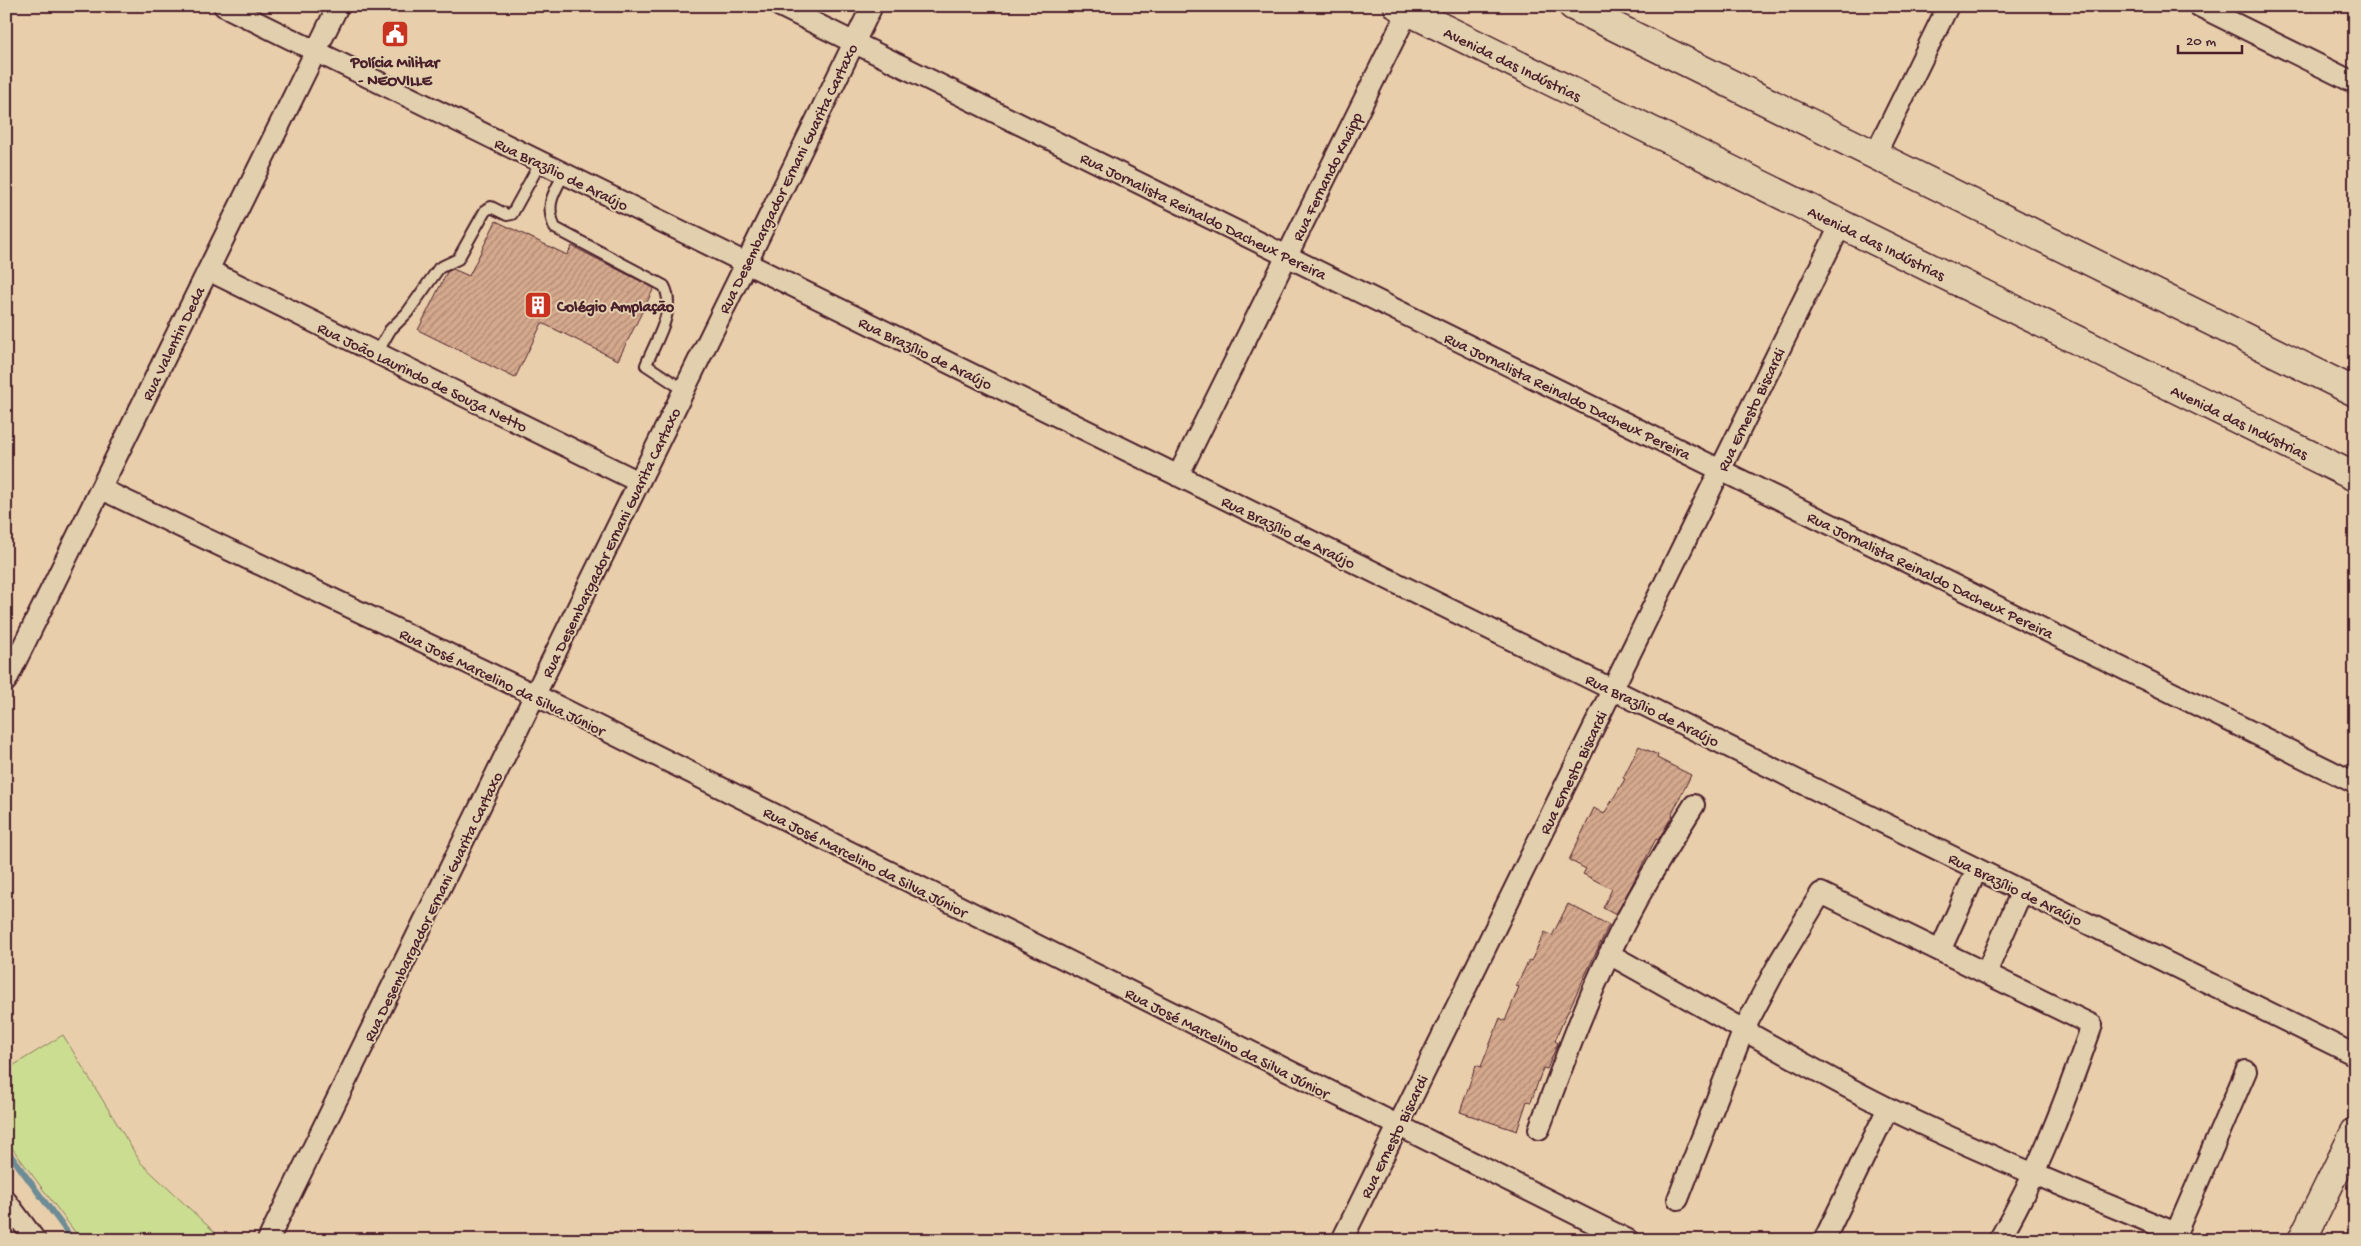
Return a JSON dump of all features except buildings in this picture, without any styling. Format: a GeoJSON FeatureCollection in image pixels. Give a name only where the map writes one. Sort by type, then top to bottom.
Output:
{"type":"FeatureCollection","features":[{"type":"Feature","properties":{"kind":"main road"},"geometry":{"type":"LineString","coordinates":[[1573,6],[2355,392]]}},
{"type":"Feature","properties":{"kind":"main road","name":"Avenida das Indústrias"},"geometry":{"type":"LineString","coordinates":[[1403,9],[2355,477]]}},
{"type":"Feature","properties":{"kind":"main road"},"geometry":{"type":"LineString","coordinates":[[2302,1240],[2355,1132]]}},
{"type":"Feature","properties":{"kind":"street","name":"Rua Brazílio de Araújo"},"geometry":{"type":"LineString","coordinates":[[224,6],[2355,1055]]}},
{"type":"Feature","properties":{"kind":"street","name":"Rua Valentin Deda"},"geometry":{"type":"LineString","coordinates":[[6,681],[338,6]]}},
{"type":"Feature","properties":{"kind":"street","name":"Rua Jornalista Reinaldo Dacheux Pereira"},"geometry":{"type":"LineString","coordinates":[[780,6],[2355,783]]}},
{"type":"Feature","properties":{"kind":"street","name":"Rua Desembargador Ernani Guarita Cartaxo"},"geometry":{"type":"LineString","coordinates":[[268,1240],[872,6]]}},
{"type":"Feature","properties":{"kind":"street"},"geometry":{"type":"LineString","coordinates":[[1875,155],[1948,6]]}},
{"type":"Feature","properties":{"kind":"street"},"geometry":{"type":"LineString","coordinates":[[2199,6],[2355,83]]}},
{"type":"Feature","properties":{"kind":"street","name":"Rua Fernando Knaipp"},"geometry":{"type":"LineString","coordinates":[[1178,476],[1287,256],[1403,9]]}},
{"type":"Feature","properties":{"kind":"street","name":"Rua Ernesto Biscardi"},"geometry":{"type":"LineString","coordinates":[[1342,1240],[1841,224]]}},
{"type":"Feature","properties":{"kind":"street","name":"Rua João Laurindo de Souza Netto"},"geometry":{"type":"LineString","coordinates":[[208,270],[639,482]]}},
{"type":"Feature","properties":{"kind":"street","name":"Rua José Marcelino da Silva Júnior"},"geometry":{"type":"LineString","coordinates":[[101,489],[535,696],[1628,1240]]}},
{"type":"Feature","properties":{"kind":"street"},"geometry":{"type":"LineString","coordinates":[[1539,1128],[1588,1002],[1609,954],[1659,861],[1694,805]]}},
{"type":"Feature","properties":{"kind":"street"},"geometry":{"type":"LineString","coordinates":[[1940,951],[1977,869]]}},
{"type":"Feature","properties":{"kind":"street"},"geometry":{"type":"LineString","coordinates":[[1986,973],[2022,891]]}},
{"type":"Feature","properties":{"kind":"street"},"geometry":{"type":"LineString","coordinates":[[1678,1199],[1744,1029],[1780,961],[1821,892],[2092,1026],[2035,1174],[1999,1240]]}},
{"type":"Feature","properties":{"kind":"street"},"geometry":{"type":"LineString","coordinates":[[1609,954],[1827,1077],[1888,1108],[2174,1236],[2246,1071]]}},
{"type":"Feature","properties":{"kind":"street"},"geometry":{"type":"LineString","coordinates":[[1824,1240],[1888,1108]]}},
{"type":"Feature","properties":{"kind":"street"},"geometry":{"type":"LineString","coordinates":[[6,1202],[35,1240]]}},
{"type":"Feature","properties":{"kind":"lane"},"geometry":{"type":"LineString","coordinates":[[377,353],[390,330],[407,313],[439,268],[458,260],[485,211],[490,207],[507,215],[512,214],[540,163]]}},
{"type":"Feature","properties":{"kind":"lane"},"geometry":{"type":"LineString","coordinates":[[564,174],[552,198],[550,215],[555,228],[664,286],[669,294],[669,307],[646,365],[684,390]]}},
{"type":"Feature","properties":{"kind":"green space"},"geometry":{"type":"Polygon","coordinates":[[[63,1035],[141,1163],[223,1240],[81,1240],[6,1140],[6,1070],[63,1035]]]}},
{"type":"Feature","properties":{"kind":"waterway"},"geometry":{"type":"LineString","coordinates":[[6,1149],[73,1240]]}},
{"type":"Feature","properties":{"kind":"place","name":"Polícia Militar - NEOVILLE"},"geometry":{"type":"Point","coordinates":[395,34]}},
{"type":"Feature","properties":{"kind":"place","name":"Colégio Amplação"},"geometry":{"type":"Point","coordinates":[538,305]}}]}
